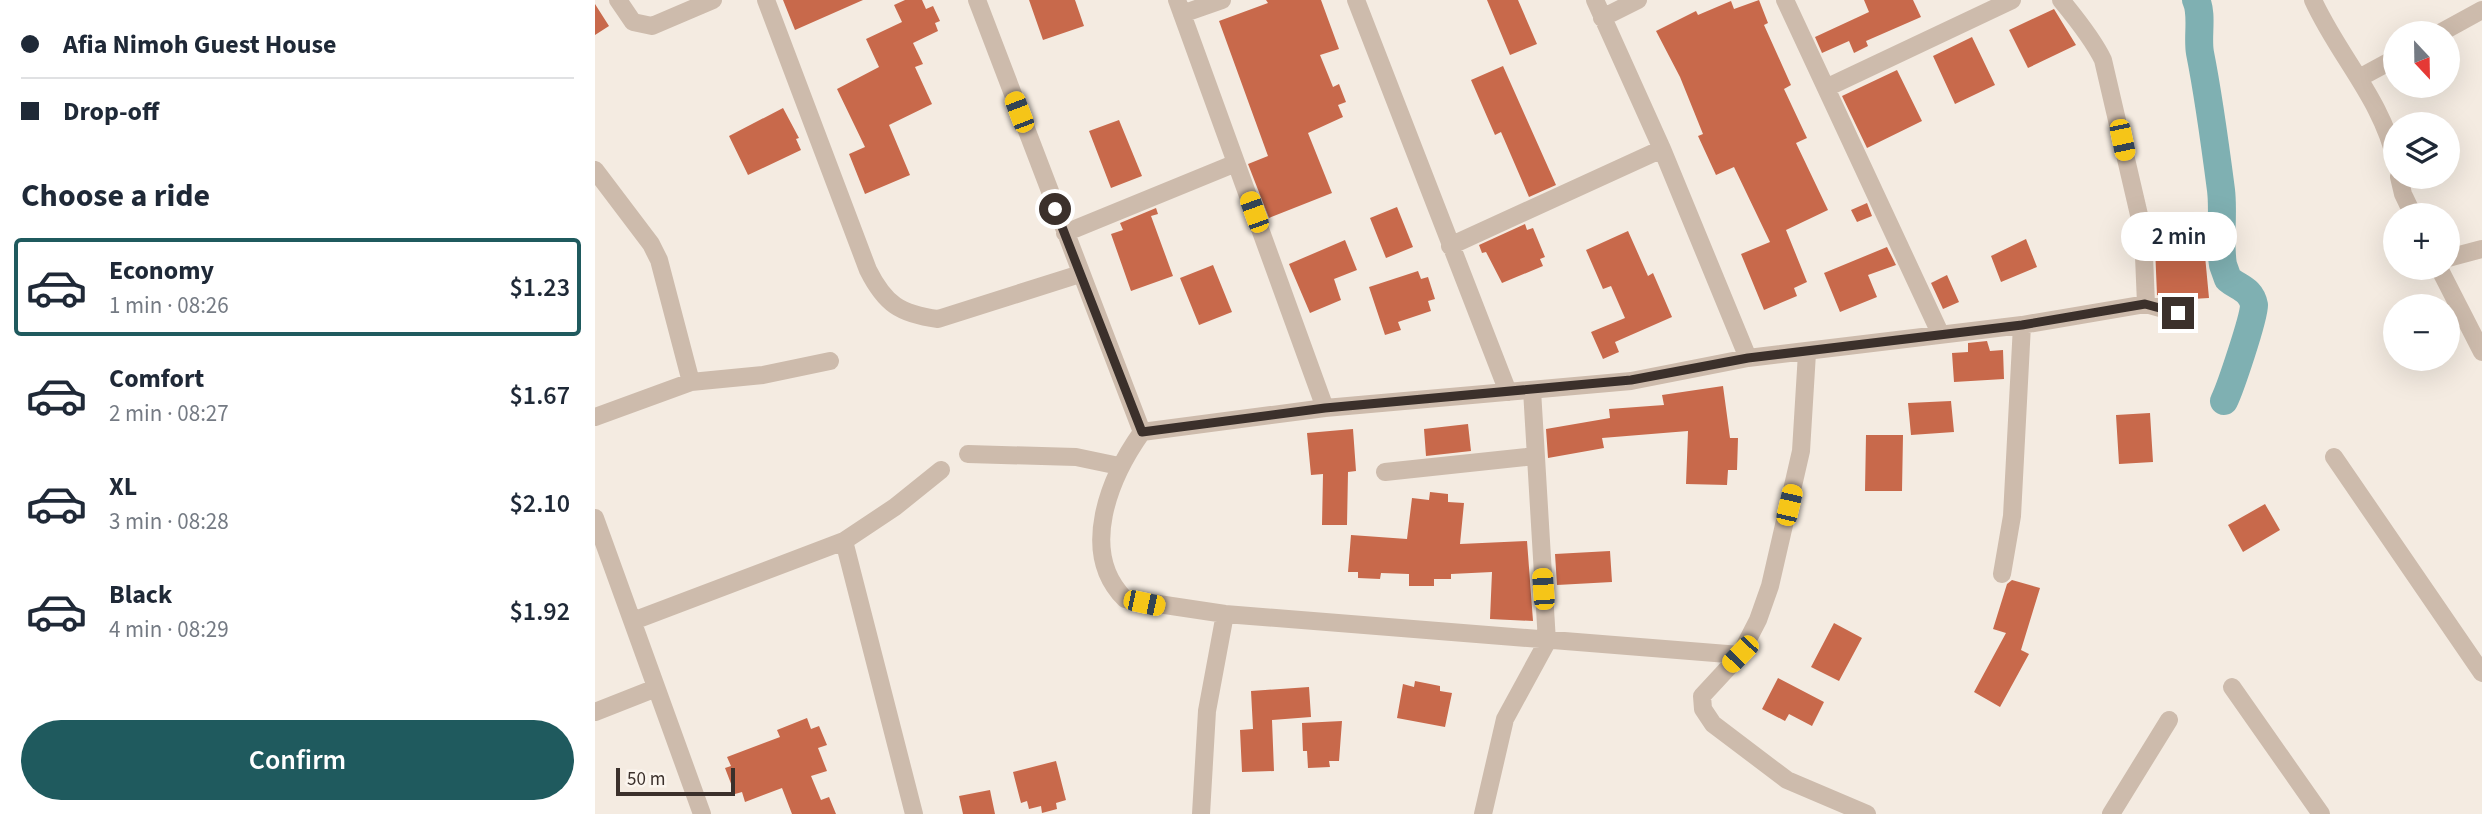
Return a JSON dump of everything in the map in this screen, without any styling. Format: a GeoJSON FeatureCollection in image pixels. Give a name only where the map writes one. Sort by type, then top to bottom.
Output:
{"type":"FeatureCollection","features":[{"type":"Feature","properties":{"kind":"street"},"geometry":{"type":"LineString","coordinates":[[618,0],[633,22],[652,26],[713,0]]}},
{"type":"Feature","properties":{"kind":"street"},"geometry":{"type":"LineString","coordinates":[[765,0],[868,270],[888,303],[915,316],[938,319],[1080,274]]}},
{"type":"Feature","properties":{"kind":"street"},"geometry":{"type":"LineString","coordinates":[[977,0],[1142,432]]}},
{"type":"Feature","properties":{"kind":"street"},"geometry":{"type":"LineString","coordinates":[[1222,0],[1179,7],[1325,408]]}},
{"type":"Feature","properties":{"kind":"street"},"geometry":{"type":"LineString","coordinates":[[1356,0],[1508,392]]}},
{"type":"Feature","properties":{"kind":"street"},"geometry":{"type":"LineString","coordinates":[[1595,0],[1662,149],[1748,358]]}},
{"type":"Feature","properties":{"kind":"street"},"geometry":{"type":"LineString","coordinates":[[1602,18],[1638,0]]}},
{"type":"Feature","properties":{"kind":"street"},"geometry":{"type":"LineString","coordinates":[[1785,0],[1940,333]]}},
{"type":"Feature","properties":{"kind":"street"},"geometry":{"type":"LineString","coordinates":[[1826,88],[2012,0]]}},
{"type":"Feature","properties":{"kind":"street"},"geometry":{"type":"LineString","coordinates":[[2061,0],[2086,37],[2097,45],[2103,60],[2143,232],[2145,304]]}},
{"type":"Feature","properties":{"kind":"street"},"geometry":{"type":"LineString","coordinates":[[2313,0],[2361,78],[2383,122]]}},
{"type":"Feature","properties":{"kind":"street"},"geometry":{"type":"LineString","coordinates":[[2461,22],[2482,10]]}},
{"type":"Feature","properties":{"kind":"street"},"geometry":{"type":"LineString","coordinates":[[2361,78],[2383,65]]}},
{"type":"Feature","properties":{"kind":"street"},"geometry":{"type":"LineString","coordinates":[[1450,246],[1662,149]]}},
{"type":"Feature","properties":{"kind":"street"},"geometry":{"type":"LineString","coordinates":[[1065,233],[1236,163]]}},
{"type":"Feature","properties":{"kind":"street"},"geometry":{"type":"LineString","coordinates":[[595,170],[651,244],[659,260],[691,382]]}},
{"type":"Feature","properties":{"kind":"street"},"geometry":{"type":"LineString","coordinates":[[2460,255],[2482,249]]}},
{"type":"Feature","properties":{"kind":"street"},"geometry":{"type":"LineString","coordinates":[[2445,280],[2482,352]]}},
{"type":"Feature","properties":{"kind":"street"},"geometry":{"type":"LineString","coordinates":[[1740,654],[1547,642],[1225,614],[1125,599],[1117,591],[1105,558],[1102,509],[1119,466],[1142,432],[1325,408],[1631,380],[1748,358],[2022,325],[2145,304],[2178,313]]}},
{"type":"Feature","properties":{"kind":"street"},"geometry":{"type":"LineString","coordinates":[[2002,574],[2012,516],[2022,325]]}},
{"type":"Feature","properties":{"kind":"street"},"geometry":{"type":"LineString","coordinates":[[1807,352],[1801,450],[1770,586],[1758,620],[1740,654],[1702,696],[1703,709],[1713,724],[1787,780],[1867,814]]}},
{"type":"Feature","properties":{"kind":"street"},"geometry":{"type":"LineString","coordinates":[[595,417],[691,382],[763,375],[829,361]]}},
{"type":"Feature","properties":{"kind":"street"},"geometry":{"type":"LineString","coordinates":[[1483,814],[1505,719],[1547,642],[1532,390]]}},
{"type":"Feature","properties":{"kind":"street"},"geometry":{"type":"LineString","coordinates":[[968,454],[1076,457],[1119,466]]}},
{"type":"Feature","properties":{"kind":"street"},"geometry":{"type":"LineString","coordinates":[[1385,472],[1535,456]]}},
{"type":"Feature","properties":{"kind":"street"},"geometry":{"type":"LineString","coordinates":[[2334,457],[2482,673]]}},
{"type":"Feature","properties":{"kind":"street"},"geometry":{"type":"LineString","coordinates":[[633,621],[844,541],[895,508],[941,470]]}},
{"type":"Feature","properties":{"kind":"street"},"geometry":{"type":"LineString","coordinates":[[595,517],[702,814]]}},
{"type":"Feature","properties":{"kind":"street"},"geometry":{"type":"LineString","coordinates":[[844,541],[914,814]]}},
{"type":"Feature","properties":{"kind":"street"},"geometry":{"type":"LineString","coordinates":[[1201,814],[1207,711],[1225,614]]}},
{"type":"Feature","properties":{"kind":"street"},"geometry":{"type":"LineString","coordinates":[[2232,687],[2321,814]]}},
{"type":"Feature","properties":{"kind":"street"},"geometry":{"type":"LineString","coordinates":[[595,712],[656,688]]}},
{"type":"Feature","properties":{"kind":"street"},"geometry":{"type":"LineString","coordinates":[[2111,814],[2169,720]]}},
{"type":"Feature","properties":{"kind":"building"},"geometry":{"type":"Polygon","coordinates":[[[783,0],[863,0],[795,30],[783,0]]]}},
{"type":"Feature","properties":{"kind":"building"},"geometry":{"type":"Polygon","coordinates":[[[905,0],[922,0],[926,9],[933,6],[940,21],[935,23],[938,31],[913,43],[923,64],[915,67],[932,104],[889,125],[910,175],[865,194],[849,154],[865,147],[837,89],[879,67],[866,39],[902,22],[894,5],[905,0]]]}},
{"type":"Feature","properties":{"kind":"building"},"geometry":{"type":"Polygon","coordinates":[[[1029,0],[1075,0],[1084,26],[1043,40],[1029,0]]]}},
{"type":"Feature","properties":{"kind":"building"},"geometry":{"type":"Polygon","coordinates":[[[1266,0],[1321,0],[1339,49],[1320,55],[1333,87],[1339,84],[1346,102],[1338,105],[1343,117],[1308,133],[1332,193],[1269,218],[1248,164],[1268,156],[1219,21],[1268,3],[1266,0]]]}},
{"type":"Feature","properties":{"kind":"building"},"geometry":{"type":"Polygon","coordinates":[[[1487,0],[1518,0],[1537,44],[1510,55],[1487,0]]]}},
{"type":"Feature","properties":{"kind":"building"},"geometry":{"type":"Polygon","coordinates":[[[1759,0],[1768,23],[1764,25],[1791,85],[1784,89],[1807,138],[1796,143],[1828,210],[1786,230],[1807,282],[1794,288],[1797,296],[1764,310],[1741,254],[1770,242],[1734,167],[1716,175],[1698,136],[1703,134],[1680,77],[1656,31],[1696,11],[1698,15],[1731,1],[1734,9],[1759,0]]]}},
{"type":"Feature","properties":{"kind":"building"},"geometry":{"type":"Polygon","coordinates":[[[1864,0],[1913,0],[1921,17],[1866,41],[1868,46],[1854,53],[1849,41],[1822,53],[1815,37],[1869,12],[1864,0]]]}},
{"type":"Feature","properties":{"kind":"building"},"geometry":{"type":"Polygon","coordinates":[[[595,4],[609,26],[595,35],[595,4]]]}},
{"type":"Feature","properties":{"kind":"building"},"geometry":{"type":"Polygon","coordinates":[[[2054,9],[2076,45],[2028,68],[2009,30],[2054,9]]]}},
{"type":"Feature","properties":{"kind":"building"},"geometry":{"type":"Polygon","coordinates":[[[1972,37],[1995,85],[1955,104],[1933,56],[1972,37]]]}},
{"type":"Feature","properties":{"kind":"building"},"geometry":{"type":"Polygon","coordinates":[[[1503,66],[1556,185],[1529,197],[1501,132],[1495,135],[1471,80],[1503,66]]]}},
{"type":"Feature","properties":{"kind":"building"},"geometry":{"type":"Polygon","coordinates":[[[1897,70],[1922,121],[1867,148],[1842,96],[1897,70]]]}},
{"type":"Feature","properties":{"kind":"building"},"geometry":{"type":"Polygon","coordinates":[[[783,108],[799,138],[796,139],[801,150],[748,175],[729,136],[783,108]]]}},
{"type":"Feature","properties":{"kind":"building"},"geometry":{"type":"Polygon","coordinates":[[[1119,120],[1142,176],[1111,188],[1089,131],[1119,120]]]}},
{"type":"Feature","properties":{"kind":"building"},"geometry":{"type":"Polygon","coordinates":[[[1867,203],[1872,216],[1857,222],[1851,210],[1867,203]]]}},
{"type":"Feature","properties":{"kind":"building"},"geometry":{"type":"Polygon","coordinates":[[[1397,207],[1413,247],[1386,258],[1370,218],[1397,207]]]}},
{"type":"Feature","properties":{"kind":"building"},"geometry":{"type":"Polygon","coordinates":[[[1156,208],[1158,214],[1151,216],[1173,276],[1131,291],[1111,234],[1123,230],[1120,223],[1156,208]]]}},
{"type":"Feature","properties":{"kind":"building"},"geometry":{"type":"Polygon","coordinates":[[[1525,224],[1527,230],[1533,228],[1545,257],[1540,259],[1543,266],[1502,283],[1486,252],[1482,253],[1479,245],[1525,224]]]}},
{"type":"Feature","properties":{"kind":"building"},"geometry":{"type":"Polygon","coordinates":[[[2202,224],[2209,298],[2175,300],[2157,295],[2155,247],[2170,246],[2168,229],[2202,224]]]}},
{"type":"Feature","properties":{"kind":"building"},"geometry":{"type":"Polygon","coordinates":[[[1628,231],[1648,276],[1653,273],[1672,317],[1615,342],[1619,352],[1603,359],[1591,332],[1625,318],[1611,286],[1603,289],[1586,250],[1628,231]]]}},
{"type":"Feature","properties":{"kind":"building"},"geometry":{"type":"Polygon","coordinates":[[[2026,239],[2037,267],[2001,282],[1991,256],[2026,239]]]}},
{"type":"Feature","properties":{"kind":"building"},"geometry":{"type":"Polygon","coordinates":[[[1345,240],[1357,270],[1334,279],[1341,300],[1310,313],[1289,264],[1345,240]]]}},
{"type":"Feature","properties":{"kind":"building"},"geometry":{"type":"Polygon","coordinates":[[[1887,247],[1896,265],[1868,275],[1877,297],[1840,312],[1824,273],[1887,247]]]}},
{"type":"Feature","properties":{"kind":"building"},"geometry":{"type":"Polygon","coordinates":[[[1213,265],[1232,312],[1199,325],[1180,278],[1213,265]]]}},
{"type":"Feature","properties":{"kind":"building"},"geometry":{"type":"Polygon","coordinates":[[[1418,271],[1421,279],[1428,277],[1435,299],[1428,301],[1431,311],[1398,322],[1401,330],[1385,335],[1369,287],[1418,271]]]}},
{"type":"Feature","properties":{"kind":"building"},"geometry":{"type":"Polygon","coordinates":[[[1947,275],[1959,302],[1943,309],[1931,283],[1947,275]]]}},
{"type":"Feature","properties":{"kind":"building"},"geometry":{"type":"Polygon","coordinates":[[[1987,341],[1990,351],[2003,350],[2004,379],[1954,382],[1952,353],[1968,352],[1968,343],[1987,341]]]}},
{"type":"Feature","properties":{"kind":"building"},"geometry":{"type":"Polygon","coordinates":[[[1723,386],[1730,438],[1738,438],[1737,470],[1728,470],[1727,485],[1686,484],[1688,431],[1602,438],[1604,448],[1548,458],[1546,429],[1610,418],[1609,409],[1664,405],[1662,395],[1723,386]]]}},
{"type":"Feature","properties":{"kind":"building"},"geometry":{"type":"Polygon","coordinates":[[[1951,401],[1954,432],[1911,435],[1908,403],[1951,401]]]}},
{"type":"Feature","properties":{"kind":"building"},"geometry":{"type":"Polygon","coordinates":[[[2150,413],[2153,462],[2119,464],[2116,415],[2150,413]]]}},
{"type":"Feature","properties":{"kind":"building"},"geometry":{"type":"Polygon","coordinates":[[[1468,424],[1471,451],[1426,456],[1424,429],[1468,424]]]}},
{"type":"Feature","properties":{"kind":"building"},"geometry":{"type":"Polygon","coordinates":[[[1353,429],[1356,471],[1348,472],[1347,525],[1322,525],[1323,474],[1311,475],[1307,433],[1353,429]]]}},
{"type":"Feature","properties":{"kind":"building"},"geometry":{"type":"Polygon","coordinates":[[[1866,435],[1903,435],[1902,491],[1865,491],[1866,435]]]}},
{"type":"Feature","properties":{"kind":"building"},"geometry":{"type":"Polygon","coordinates":[[[1430,492],[1448,494],[1448,502],[1464,503],[1460,544],[1527,541],[1533,621],[1490,619],[1492,572],[1451,574],[1451,579],[1434,579],[1434,586],[1409,586],[1409,574],[1381,573],[1380,579],[1358,578],[1358,572],[1348,572],[1351,535],[1407,539],[1412,498],[1429,500],[1430,492]]]}},
{"type":"Feature","properties":{"kind":"building"},"geometry":{"type":"Polygon","coordinates":[[[2265,504],[2280,530],[2243,552],[2228,525],[2265,504]]]}},
{"type":"Feature","properties":{"kind":"building"},"geometry":{"type":"Polygon","coordinates":[[[1610,551],[1612,582],[1557,585],[1555,554],[1610,551]]]}},
{"type":"Feature","properties":{"kind":"building"},"geometry":{"type":"Polygon","coordinates":[[[2012,580],[2040,588],[2021,650],[2029,654],[2000,707],[1974,692],[2006,633],[1993,629],[2007,584],[2012,580]]]}},
{"type":"Feature","properties":{"kind":"building"},"geometry":{"type":"Polygon","coordinates":[[[1834,623],[1862,638],[1839,681],[1811,667],[1834,623]]]}},
{"type":"Feature","properties":{"kind":"building"},"geometry":{"type":"Polygon","coordinates":[[[1778,678],[1824,702],[1812,726],[1789,714],[1785,721],[1762,709],[1778,678]]]}},
{"type":"Feature","properties":{"kind":"building"},"geometry":{"type":"Polygon","coordinates":[[[1415,681],[1440,686],[1440,691],[1452,693],[1445,727],[1397,718],[1403,684],[1414,687],[1415,681]]]}},
{"type":"Feature","properties":{"kind":"building"},"geometry":{"type":"Polygon","coordinates":[[[1309,687],[1311,717],[1272,720],[1274,771],[1242,772],[1240,730],[1253,729],[1251,691],[1309,687]]]}},
{"type":"Feature","properties":{"kind":"building"},"geometry":{"type":"Polygon","coordinates":[[[807,718],[811,729],[819,726],[827,745],[818,748],[827,771],[811,776],[821,800],[829,797],[836,814],[792,814],[782,788],[745,802],[742,792],[735,794],[725,768],[731,766],[727,757],[780,737],[777,730],[807,718]]]}},
{"type":"Feature","properties":{"kind":"building"},"geometry":{"type":"Polygon","coordinates":[[[1342,721],[1339,761],[1329,761],[1330,767],[1308,768],[1307,751],[1303,751],[1302,723],[1342,721]]]}},
{"type":"Feature","properties":{"kind":"building"},"geometry":{"type":"Polygon","coordinates":[[[1056,761],[1066,800],[1056,803],[1057,809],[1042,813],[1041,806],[1029,809],[1027,801],[1021,803],[1013,772],[1056,761]]]}},
{"type":"Feature","properties":{"kind":"building"},"geometry":{"type":"Polygon","coordinates":[[[990,790],[995,814],[963,814],[959,796],[990,790]]]}},
{"type":"Feature","properties":{"kind":"waterway"},"geometry":{"type":"LineString","coordinates":[[2196,0],[2200,53],[2221,190],[2223,265],[2228,279],[2247,292],[2254,305],[2246,338],[2224,401]]}},
{"type":"Feature","properties":{"kind":"route"},"geometry":{"type":"LineString","coordinates":[[1055,209],[1142,432],[1325,408],[1631,380],[1748,358],[2022,325],[2145,304],[2178,313]]}}]}
